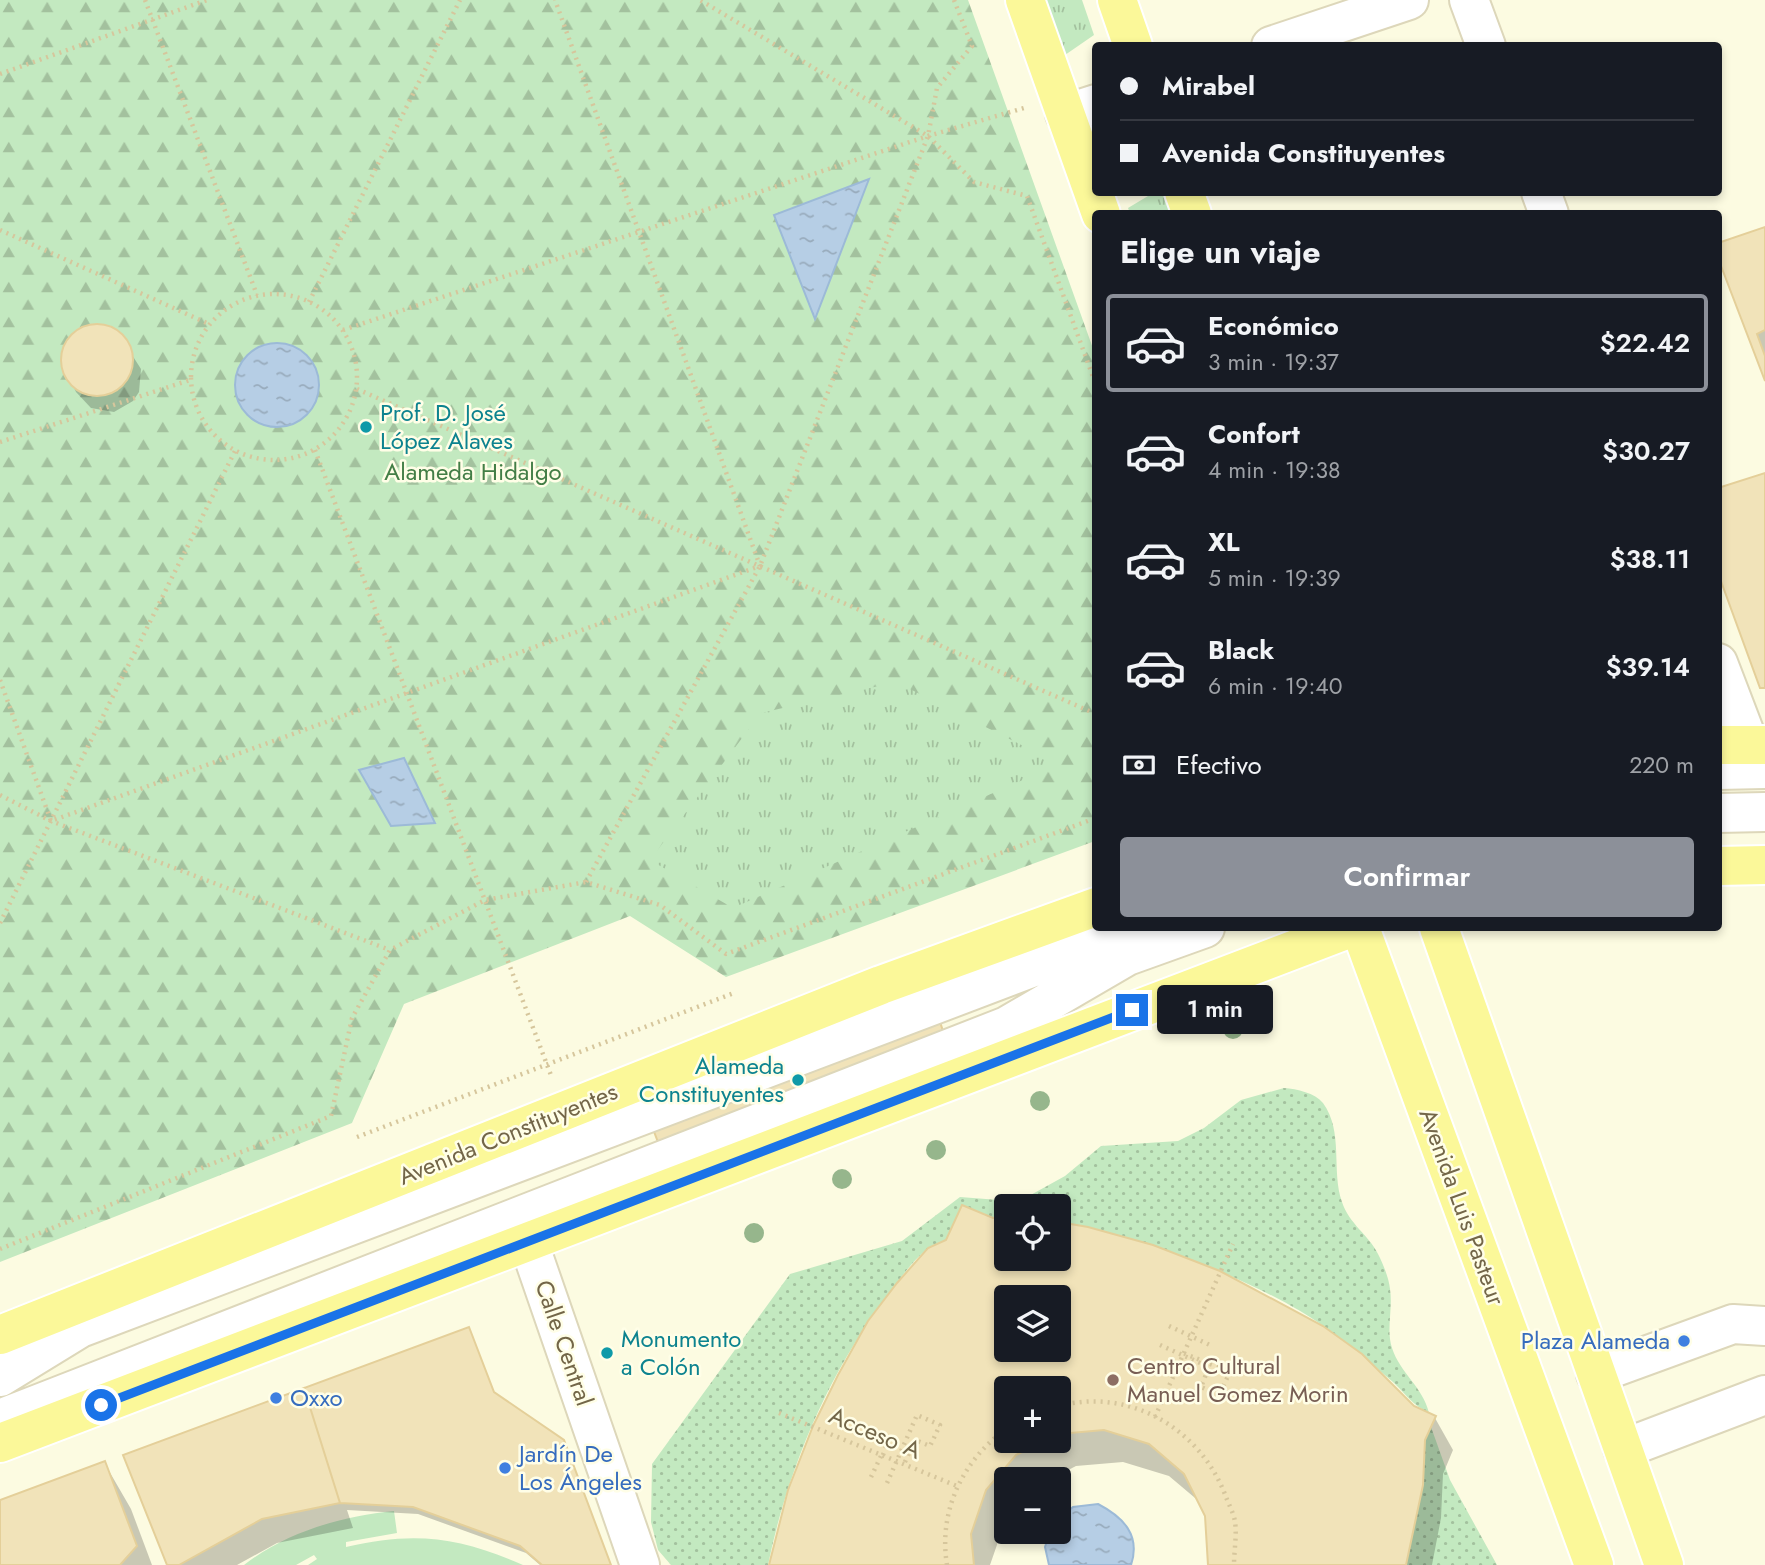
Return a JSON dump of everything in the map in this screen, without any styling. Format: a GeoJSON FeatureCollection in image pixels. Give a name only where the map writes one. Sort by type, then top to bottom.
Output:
{"type":"FeatureCollection","features":[{"type":"Feature","properties":{"kind":"main road"},"geometry":{"type":"LineString","coordinates":[[1025,0],[1080,109],[1091,171]]}},
{"type":"Feature","properties":{"kind":"main road"},"geometry":{"type":"LineString","coordinates":[[1117,0],[1132,42]]}},
{"type":"Feature","properties":{"kind":"main road"},"geometry":{"type":"LineString","coordinates":[[1722,866],[1765,865]]}},
{"type":"Feature","properties":{"kind":"main road","name":"Avenida Constituyentes"},"geometry":{"type":"LineString","coordinates":[[0,1335],[881,985],[1092,908]]}},
{"type":"Feature","properties":{"kind":"main road"},"geometry":{"type":"LineString","coordinates":[[0,1443],[1343,931]]}},
{"type":"Feature","properties":{"kind":"main road","name":"Avenida Luis Pasteur"},"geometry":{"type":"LineString","coordinates":[[1361,931],[1594,1565]]}},
{"type":"Feature","properties":{"kind":"main road"},"geometry":{"type":"LineString","coordinates":[[1440,931],[1664,1565]]}},
{"type":"Feature","properties":{"kind":"street"},"geometry":{"type":"LineString","coordinates":[[1283,42],[1409,0]]}},
{"type":"Feature","properties":{"kind":"street"},"geometry":{"type":"LineString","coordinates":[[1469,0],[1485,42]]}},
{"type":"Feature","properties":{"kind":"street"},"geometry":{"type":"LineString","coordinates":[[1722,674],[1749,751],[1722,768]]}},
{"type":"Feature","properties":{"kind":"street"},"geometry":{"type":"LineString","coordinates":[[1722,813],[1765,812]]}},
{"type":"Feature","properties":{"kind":"street"},"geometry":{"type":"LineString","coordinates":[[0,1377],[80,1328],[1129,931]]}},
{"type":"Feature","properties":{"kind":"street"},"geometry":{"type":"LineString","coordinates":[[0,1419],[1007,1026],[1127,956],[1197,931]]}},
{"type":"Feature","properties":{"kind":"street","name":"Calle Central"},"geometry":{"type":"LineString","coordinates":[[528,1241],[640,1565]]}},
{"type":"Feature","properties":{"kind":"street"},"geometry":{"type":"LineString","coordinates":[[1596,1374],[1733,1324],[1765,1326]]}},
{"type":"Feature","properties":{"kind":"street"},"geometry":{"type":"LineString","coordinates":[[1623,1450],[1765,1395]]}},
{"type":"Feature","properties":{"kind":"path"},"geometry":{"type":"LineString","coordinates":[[145,0],[257,295]]}},
{"type":"Feature","properties":{"kind":"path"},"geometry":{"type":"LineString","coordinates":[[0,74],[207,0]]}},
{"type":"Feature","properties":{"kind":"path"},"geometry":{"type":"LineString","coordinates":[[309,302],[460,0]]}},
{"type":"Feature","properties":{"kind":"path"},"geometry":{"type":"LineString","coordinates":[[555,0],[760,566]]}},
{"type":"Feature","properties":{"kind":"path"},"geometry":{"type":"LineString","coordinates":[[700,0],[928,136],[974,182],[1027,196],[1092,375]]}},
{"type":"Feature","properties":{"kind":"path"},"geometry":{"type":"LineString","coordinates":[[586,882],[760,566],[928,136],[937,88],[972,46],[954,0]]}},
{"type":"Feature","properties":{"kind":"path"},"geometry":{"type":"LineString","coordinates":[[343,330],[928,136],[1022,109]]}},
{"type":"Feature","properties":{"kind":"path"},"geometry":{"type":"LineString","coordinates":[[0,230],[209,324]]}},
{"type":"Feature","properties":{"kind":"path"},"geometry":{"type":"LineString","coordinates":[[275,294],[309,302],[322,309],[343,330],[352,348],[357,368],[357,389],[349,413],[335,434],[315,450],[289,459],[261,459],[235,451],[217,438],[203,421],[194,402],[190,380],[198,341],[209,324],[231,306],[257,295],[275,294]]}},
{"type":"Feature","properties":{"kind":"path"},"geometry":{"type":"LineString","coordinates":[[0,442],[190,380]]}},
{"type":"Feature","properties":{"kind":"path"},"geometry":{"type":"LineString","coordinates":[[357,389],[1092,712]]}},
{"type":"Feature","properties":{"kind":"path"},"geometry":{"type":"LineString","coordinates":[[315,450],[547,1064]]}},
{"type":"Feature","properties":{"kind":"path"},"geometry":{"type":"LineString","coordinates":[[0,923],[235,451]]}},
{"type":"Feature","properties":{"kind":"path"},"geometry":{"type":"LineString","coordinates":[[51,821],[760,566]]}},
{"type":"Feature","properties":{"kind":"path"},"geometry":{"type":"LineString","coordinates":[[0,680],[51,821]]}},
{"type":"Feature","properties":{"kind":"path"},"geometry":{"type":"LineString","coordinates":[[0,794],[51,821],[390,950]]}},
{"type":"Feature","properties":{"kind":"path"},"geometry":{"type":"LineString","coordinates":[[0,1249],[331,1116],[352,1018],[390,950],[485,900],[586,882],[660,905],[726,954],[1092,819]]}},
{"type":"Feature","properties":{"kind":"path"},"geometry":{"type":"LineString","coordinates":[[357,1137],[734,993]]}},
{"type":"Feature","properties":{"kind":"path"},"geometry":{"type":"LineString","coordinates":[[1155,1417],[1233,1244]]}},
{"type":"Feature","properties":{"kind":"path"},"geometry":{"type":"LineString","coordinates":[[1169,1326],[1212,1346]]}},
{"type":"Feature","properties":{"kind":"path"},"geometry":{"type":"LineString","coordinates":[[1160,1345],[1230,1372],[1219,1395],[1201,1387],[1209,1367],[1183,1354]]}},
{"type":"Feature","properties":{"kind":"path"},"geometry":{"type":"LineString","coordinates":[[1071,1402],[1079,1400],[1133,1406],[1180,1431],[1216,1471],[1235,1521],[1234,1565]]}},
{"type":"Feature","properties":{"kind":"path","name":"Acceso A"},"geometry":{"type":"LineString","coordinates":[[779,1413],[957,1486]]}},
{"type":"Feature","properties":{"kind":"path"},"geometry":{"type":"LineString","coordinates":[[886,1483],[917,1415],[940,1425],[930,1446],[915,1440],[904,1464]]}},
{"type":"Feature","properties":{"kind":"path"},"geometry":{"type":"LineString","coordinates":[[883,1455],[890,1436]]}},
{"type":"Feature","properties":{"kind":"path"},"geometry":{"type":"LineString","coordinates":[[947,1565],[943,1543],[957,1486],[984,1446],[994,1438]]}},
{"type":"Feature","properties":{"kind":"path"},"geometry":{"type":"LineString","coordinates":[[871,1477],[881,1454],[957,1486]]}},
{"type":"Feature","properties":{"kind":"green space","name":"Alameda Hidalgo"},"geometry":{"type":"Polygon","coordinates":[[[0,0],[968,0],[1092,346],[1092,842],[726,977],[630,916],[404,1004],[352,1123],[0,1262],[0,0]]]}},
{"type":"Feature","properties":{"kind":"green space"},"geometry":{"type":"Polygon","coordinates":[[[1046,0],[1082,0],[1094,35],[1065,55],[1046,0]]]}},
{"type":"Feature","properties":{"kind":"green space"},"geometry":{"type":"Polygon","coordinates":[[[1148,196],[1185,196],[1189,210],[1129,210],[1148,196]]]}},
{"type":"Feature","properties":{"kind":"green space"},"geometry":{"type":"Polygon","coordinates":[[[896,682],[1059,764],[733,908],[650,860],[761,713],[896,682]]]}},
{"type":"Feature","properties":{"kind":"green space"},"geometry":{"type":"Polygon","coordinates":[[[1284,1088],[1311,1094],[1323,1103],[1333,1126],[1337,1178],[1342,1202],[1349,1217],[1374,1247],[1384,1267],[1390,1289],[1392,1348],[1400,1365],[1422,1395],[1429,1413],[1352,1348],[1299,1310],[1233,1277],[1161,1249],[1071,1225],[1071,1194],[1032,1194],[1065,1176],[1101,1146],[1178,1141],[1204,1128],[1241,1100],[1284,1088]]]}},
{"type":"Feature","properties":{"kind":"green space"},"geometry":{"type":"Polygon","coordinates":[[[960,1197],[994,1200],[994,1218],[962,1205],[946,1239],[920,1255],[860,1335],[810,1430],[785,1497],[768,1565],[671,1565],[658,1550],[651,1522],[652,1464],[790,1274],[902,1241],[960,1197]]]}},
{"type":"Feature","properties":{"kind":"green space"},"geometry":{"type":"Polygon","coordinates":[[[1431,1427],[1450,1480],[1497,1565],[1406,1565],[1423,1485],[1425,1440],[1431,1427]]]}},
{"type":"Feature","properties":{"kind":"green space"},"geometry":{"type":"Polygon","coordinates":[[[394,1511],[397,1533],[346,1542],[346,1547],[394,1539],[436,1540],[478,1548],[523,1565],[308,1565],[317,1559],[314,1555],[296,1565],[244,1565],[278,1543],[315,1528],[355,1517],[394,1511]]]}},
{"type":"Feature","properties":{"kind":"water"},"geometry":{"type":"Polygon","coordinates":[[[869,179],[815,319],[774,215],[869,179]]]}},
{"type":"Feature","properties":{"kind":"water"},"geometry":{"type":"Polygon","coordinates":[[[269,343],[285,343],[301,350],[312,361],[319,377],[316,401],[307,415],[285,427],[269,427],[253,420],[242,409],[235,393],[235,377],[242,361],[253,350],[269,343]]]}},
{"type":"Feature","properties":{"kind":"water"},"geometry":{"type":"Polygon","coordinates":[[[404,758],[435,823],[391,826],[359,770],[404,758]]]}},
{"type":"Feature","properties":{"kind":"water"},"geometry":{"type":"Polygon","coordinates":[[[1098,1504],[1122,1521],[1132,1536],[1134,1545],[1131,1565],[1049,1565],[1046,1544],[1071,1544],[1073,1507],[1098,1504]]]}},
{"type":"Feature","properties":{"kind":"building"},"geometry":{"type":"Polygon","coordinates":[[[1765,227],[1765,330],[1757,334],[1765,356],[1765,381],[1722,268],[1722,242],[1765,227]]]}},
{"type":"Feature","properties":{"kind":"building"},"geometry":{"type":"Polygon","coordinates":[[[97,324],[117,330],[127,340],[133,360],[127,380],[117,390],[97,396],[77,390],[67,380],[61,360],[67,340],[77,330],[97,324]]]}},
{"type":"Feature","properties":{"kind":"building"},"geometry":{"type":"Polygon","coordinates":[[[1765,473],[1765,688],[1760,688],[1722,584],[1722,487],[1765,473]]]}},
{"type":"Feature","properties":{"kind":"building","name":"Alameda Constituyentes"},"geometry":{"type":"Polygon","coordinates":[[[936,1010],[946,1040],[661,1150],[650,1121],[936,1010]]]}},
{"type":"Feature","properties":{"kind":"building","name":"Centro Cultural Manuel Gomez Morin"},"geometry":{"type":"Polygon","coordinates":[[[962,1205],[994,1218],[994,1271],[1071,1271],[1071,1224],[1088,1227],[1153,1245],[1220,1271],[1323,1326],[1362,1354],[1414,1406],[1436,1416],[1425,1440],[1423,1485],[1406,1565],[1208,1565],[1205,1516],[1184,1474],[1149,1444],[1104,1430],[1071,1433],[1071,1376],[994,1376],[994,1453],[1020,1453],[1006,1467],[994,1467],[994,1481],[986,1490],[971,1534],[974,1565],[769,1565],[788,1490],[813,1426],[838,1375],[868,1321],[928,1248],[946,1240],[962,1205]]]}},
{"type":"Feature","properties":{"kind":"building"},"geometry":{"type":"Polygon","coordinates":[[[469,1327],[494,1392],[564,1440],[611,1565],[542,1565],[520,1546],[413,1507],[340,1503],[304,1388],[469,1327]]]}},
{"type":"Feature","properties":{"kind":"building"},"geometry":{"type":"Polygon","coordinates":[[[304,1388],[340,1503],[262,1519],[179,1565],[167,1565],[123,1455],[304,1388]]]}},
{"type":"Feature","properties":{"kind":"building"},"geometry":{"type":"Polygon","coordinates":[[[105,1461],[137,1546],[120,1565],[0,1565],[0,1500],[105,1461]]]}},
{"type":"Feature","properties":{"kind":"place","name":"Prof. D. José López Alaves"},"geometry":{"type":"Point","coordinates":[366,427]}},
{"type":"Feature","properties":{"kind":"place","name":"Alameda Constituyentes"},"geometry":{"type":"Point","coordinates":[798,1080]}},
{"type":"Feature","properties":{"kind":"place","name":"Plaza Alameda"},"geometry":{"type":"Point","coordinates":[1684,1341]}},
{"type":"Feature","properties":{"kind":"place","name":"Monumento a Colón"},"geometry":{"type":"Point","coordinates":[607,1353]}},
{"type":"Feature","properties":{"kind":"place","name":"Centro Cultural Manuel Gomez Morin"},"geometry":{"type":"Point","coordinates":[1113,1380]}},
{"type":"Feature","properties":{"kind":"place","name":"Oxxo"},"geometry":{"type":"Point","coordinates":[276,1398]}},
{"type":"Feature","properties":{"kind":"place","name":"Jardín De Los Ángeles"},"geometry":{"type":"Point","coordinates":[505,1468]}},
{"type":"Feature","properties":{"kind":"route"},"geometry":{"type":"LineString","coordinates":[[101,1405],[1132,1010]]}}]}
